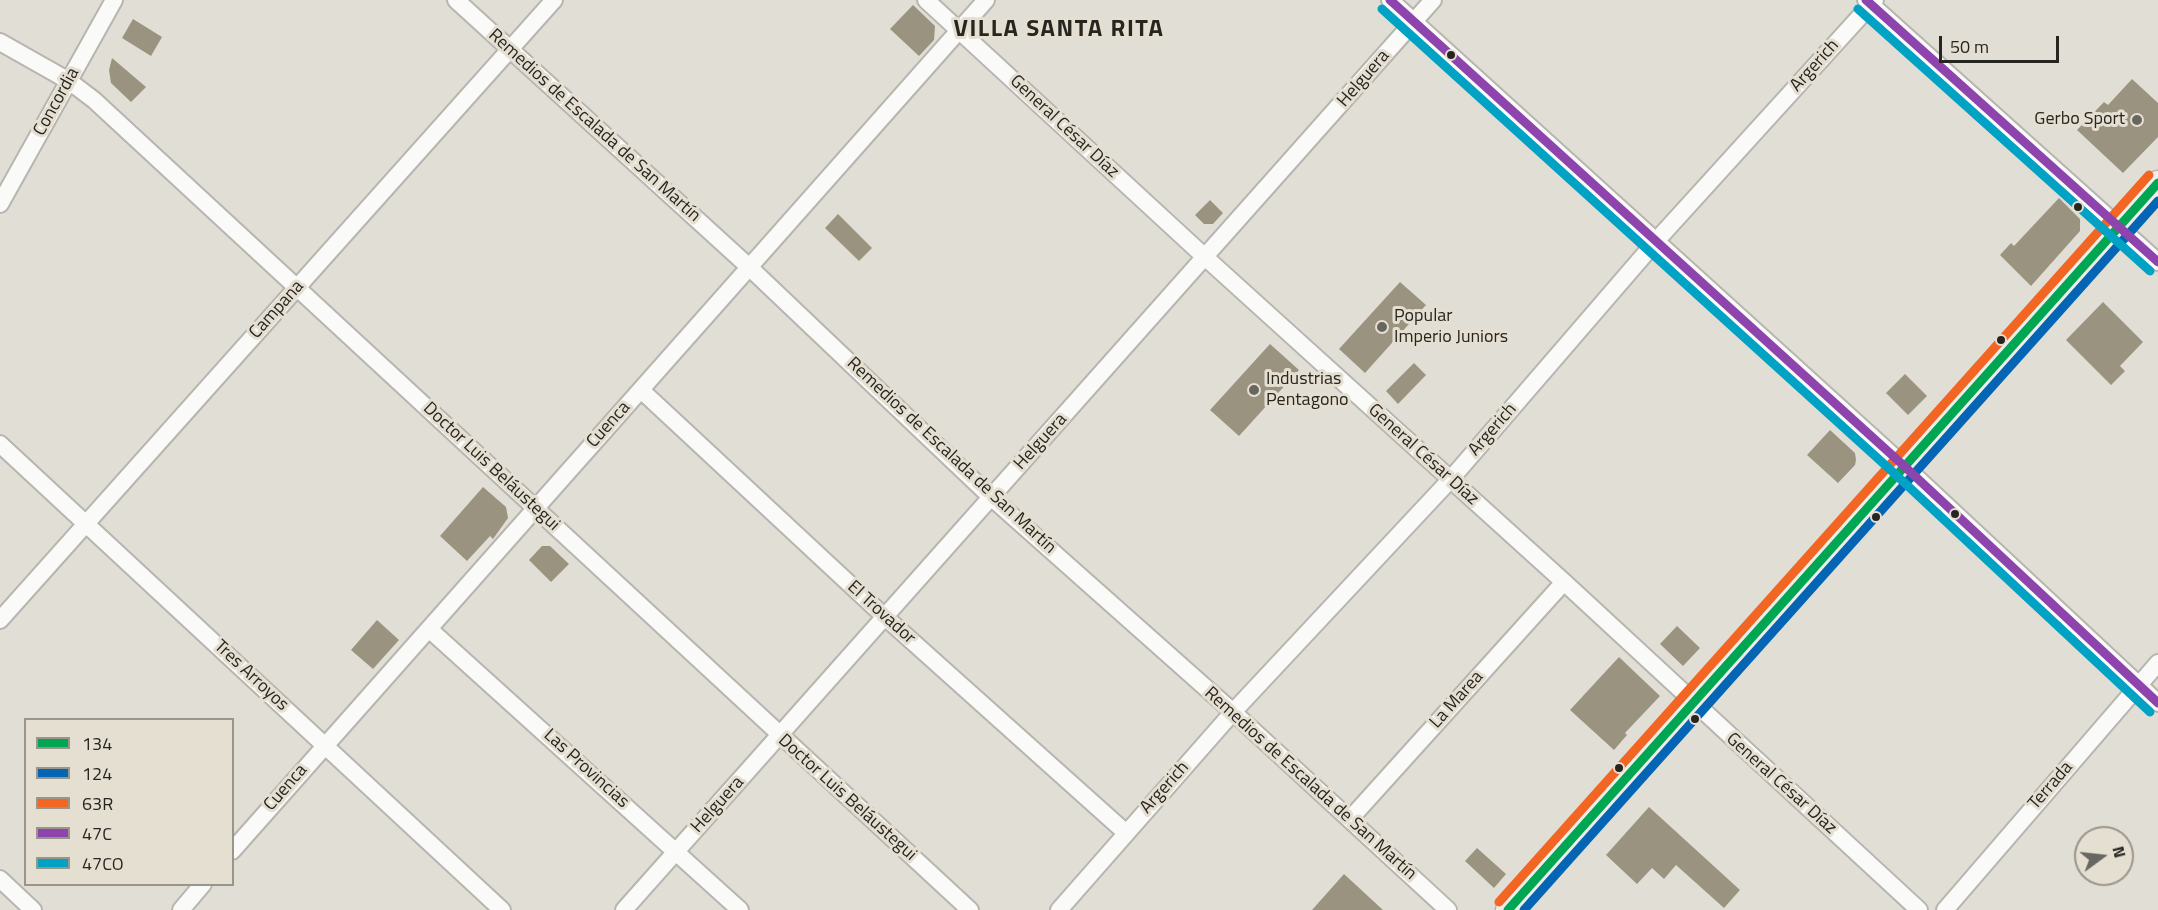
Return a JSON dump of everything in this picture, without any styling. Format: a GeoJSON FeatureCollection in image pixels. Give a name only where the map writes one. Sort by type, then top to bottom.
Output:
{"type":"FeatureCollection","features":[{"type":"Feature","properties":{"kind":"main road"},"geometry":{"type":"LineString","coordinates":[[1508,910],[1903,465],[2158,183]]}},
{"type":"Feature","properties":{"kind":"street","name":"Concordia"},"geometry":{"type":"LineString","coordinates":[[0,204],[114,0]]}},
{"type":"Feature","properties":{"kind":"street","name":"Remedios de Escalada de San Martín"},"geometry":{"type":"LineString","coordinates":[[456,0],[748,266],[992,498],[1233,712],[1448,910]]}},
{"type":"Feature","properties":{"kind":"street","name":"Campana"},"geometry":{"type":"LineString","coordinates":[[0,620],[554,0]]}},
{"type":"Feature","properties":{"kind":"street","name":"General César Díaz"},"geometry":{"type":"LineString","coordinates":[[926,0],[1206,258],[1564,582],[1693,704],[1919,910]]}},
{"type":"Feature","properties":{"kind":"street","name":"Cuenca"},"geometry":{"type":"LineString","coordinates":[[234,849],[986,0]]}},
{"type":"Feature","properties":{"kind":"street"},"geometry":{"type":"LineString","coordinates":[[1390,0],[1903,465],[2158,703]]}},
{"type":"Feature","properties":{"kind":"street","name":"Helguera"},"geometry":{"type":"LineString","coordinates":[[624,910],[1433,0]]}},
{"type":"Feature","properties":{"kind":"street"},"geometry":{"type":"LineString","coordinates":[[1871,2],[2158,262]]}},
{"type":"Feature","properties":{"kind":"street","name":"Argerich"},"geometry":{"type":"LineString","coordinates":[[1059,910],[1125,832],[1233,712],[1450,480],[1656,240],[1871,2]]}},
{"type":"Feature","properties":{"kind":"street","name":"Doctor Luis Beláustegui"},"geometry":{"type":"LineString","coordinates":[[0,42],[69,81],[94,100],[779,736],[970,910]]}},
{"type":"Feature","properties":{"kind":"street","name":"El Trovador"},"geometry":{"type":"LineString","coordinates":[[641,390],[885,617],[1125,832]]}},
{"type":"Feature","properties":{"kind":"street","name":"Tres Arroyos"},"geometry":{"type":"LineString","coordinates":[[0,444],[502,910]]}},
{"type":"Feature","properties":{"kind":"street","name":"La Marea"},"geometry":{"type":"LineString","coordinates":[[1350,819],[1564,582]]}},
{"type":"Feature","properties":{"kind":"street","name":"Las Provincias"},"geometry":{"type":"LineString","coordinates":[[429,629],[677,850],[740,910]]}},
{"type":"Feature","properties":{"kind":"street","name":"Terrada"},"geometry":{"type":"LineString","coordinates":[[1945,910],[2158,663]]}},
{"type":"Feature","properties":{"kind":"street"},"geometry":{"type":"LineString","coordinates":[[0,879],[33,910]]}},
{"type":"Feature","properties":{"kind":"street"},"geometry":{"type":"LineString","coordinates":[[181,910],[202,886]]}},
{"type":"Feature","properties":{"kind":"building"},"geometry":{"type":"Polygon","coordinates":[[[913,5],[935,26],[934,40],[919,56],[890,29],[913,5]]]}},
{"type":"Feature","properties":{"kind":"building"},"geometry":{"type":"Polygon","coordinates":[[[133,19],[162,37],[151,56],[122,38],[133,19]]]}},
{"type":"Feature","properties":{"kind":"building"},"geometry":{"type":"Polygon","coordinates":[[[112,58],[146,87],[131,102],[111,83],[109,70],[112,58]]]}},
{"type":"Feature","properties":{"kind":"building"},"geometry":{"type":"Polygon","coordinates":[[[2132,79],[2158,103],[2158,137],[2123,173],[2077,130],[2104,102],[2108,105],[2132,79]]]}},
{"type":"Feature","properties":{"kind":"building"},"geometry":{"type":"Polygon","coordinates":[[[2059,198],[2080,219],[2080,231],[2031,286],[2000,255],[2011,243],[2014,246],[2059,198]]]}},
{"type":"Feature","properties":{"kind":"building"},"geometry":{"type":"Polygon","coordinates":[[[1210,200],[1223,213],[1213,224],[1204,224],[1195,215],[1210,200]]]}},
{"type":"Feature","properties":{"kind":"building"},"geometry":{"type":"Polygon","coordinates":[[[838,214],[872,248],[859,261],[825,228],[838,214]]]}},
{"type":"Feature","properties":{"kind":"building","name":"Popular Imperio Juniors"},"geometry":{"type":"Polygon","coordinates":[[[1400,282],[1426,305],[1365,373],[1339,349],[1400,282]]]}},
{"type":"Feature","properties":{"kind":"building"},"geometry":{"type":"Polygon","coordinates":[[[2103,302],[2143,342],[2120,366],[2125,371],[2111,385],[2066,340],[2103,302]]]}},
{"type":"Feature","properties":{"kind":"building","name":"Industrias Pentagono"},"geometry":{"type":"Polygon","coordinates":[[[1270,344],[1299,370],[1239,436],[1210,410],[1270,344]]]}},
{"type":"Feature","properties":{"kind":"building"},"geometry":{"type":"Polygon","coordinates":[[[1414,363],[1426,375],[1398,404],[1386,391],[1414,363]]]}},
{"type":"Feature","properties":{"kind":"building"},"geometry":{"type":"Polygon","coordinates":[[[1905,374],[1927,396],[1908,415],[1886,393],[1905,374]]]}},
{"type":"Feature","properties":{"kind":"building"},"geometry":{"type":"Polygon","coordinates":[[[1830,430],[1855,453],[1855,465],[1838,483],[1807,455],[1830,430]]]}},
{"type":"Feature","properties":{"kind":"building"},"geometry":{"type":"Polygon","coordinates":[[[483,487],[506,507],[508,518],[493,539],[490,536],[467,561],[440,536],[483,487]]]}},
{"type":"Feature","properties":{"kind":"building"},"geometry":{"type":"Polygon","coordinates":[[[542,546],[550,546],[569,564],[551,582],[529,560],[542,546]]]}},
{"type":"Feature","properties":{"kind":"building"},"geometry":{"type":"Polygon","coordinates":[[[377,620],[399,640],[373,669],[351,650],[377,620]]]}},
{"type":"Feature","properties":{"kind":"building"},"geometry":{"type":"Polygon","coordinates":[[[1677,626],[1700,648],[1683,666],[1660,644],[1677,626]]]}},
{"type":"Feature","properties":{"kind":"building"},"geometry":{"type":"Polygon","coordinates":[[[1619,657],[1660,696],[1625,733],[1627,735],[1614,750],[1570,710],[1619,657]]]}},
{"type":"Feature","properties":{"kind":"building"},"geometry":{"type":"Polygon","coordinates":[[[1649,807],[1740,890],[1724,908],[1676,865],[1664,879],[1652,868],[1637,884],[1606,855],[1649,807]]]}},
{"type":"Feature","properties":{"kind":"building"},"geometry":{"type":"Polygon","coordinates":[[[1477,848],[1506,874],[1494,888],[1465,861],[1477,848]]]}},
{"type":"Feature","properties":{"kind":"building"},"geometry":{"type":"Polygon","coordinates":[[[1344,874],[1383,910],[1312,910],[1344,874]]]}},
{"type":"Feature","properties":{"kind":"transit line","name":"47C"},"geometry":{"type":"LineString","coordinates":[[1390,0],[1903,465],[2158,703]]}},
{"type":"Feature","properties":{"kind":"transit line","name":"47C"},"geometry":{"type":"LineString","coordinates":[[1866,0],[2158,262]]}},
{"type":"Feature","properties":{"kind":"transit line","name":"47CO"},"geometry":{"type":"LineString","coordinates":[[1382,9],[1895,474],[2150,712]]}},
{"type":"Feature","properties":{"kind":"transit line","name":"47CO"},"geometry":{"type":"LineString","coordinates":[[1858,9],[2150,271]]}},
{"type":"Feature","properties":{"kind":"transit line","name":"63R"},"geometry":{"type":"LineString","coordinates":[[1499,902],[2149,175]]}},
{"type":"Feature","properties":{"kind":"transit line","name":"134"},"geometry":{"type":"LineString","coordinates":[[1508,910],[2158,183]]}},
{"type":"Feature","properties":{"kind":"transit line","name":"124"},"geometry":{"type":"LineString","coordinates":[[1524,910],[2158,201]]}},
{"type":"Feature","properties":{"kind":"place","name":"Gerbo Sport"},"geometry":{"type":"Point","coordinates":[2137,120]}},
{"type":"Feature","properties":{"kind":"place","name":"Popular Imperio Juniors"},"geometry":{"type":"Point","coordinates":[1382,327]}},
{"type":"Feature","properties":{"kind":"place","name":"Industrias Pentagono"},"geometry":{"type":"Point","coordinates":[1254,390]}},
{"type":"Feature","properties":{"kind":"district","name":"VILLA SANTA RITA"},"geometry":{"type":"Point","coordinates":[1059,30]}}]}
